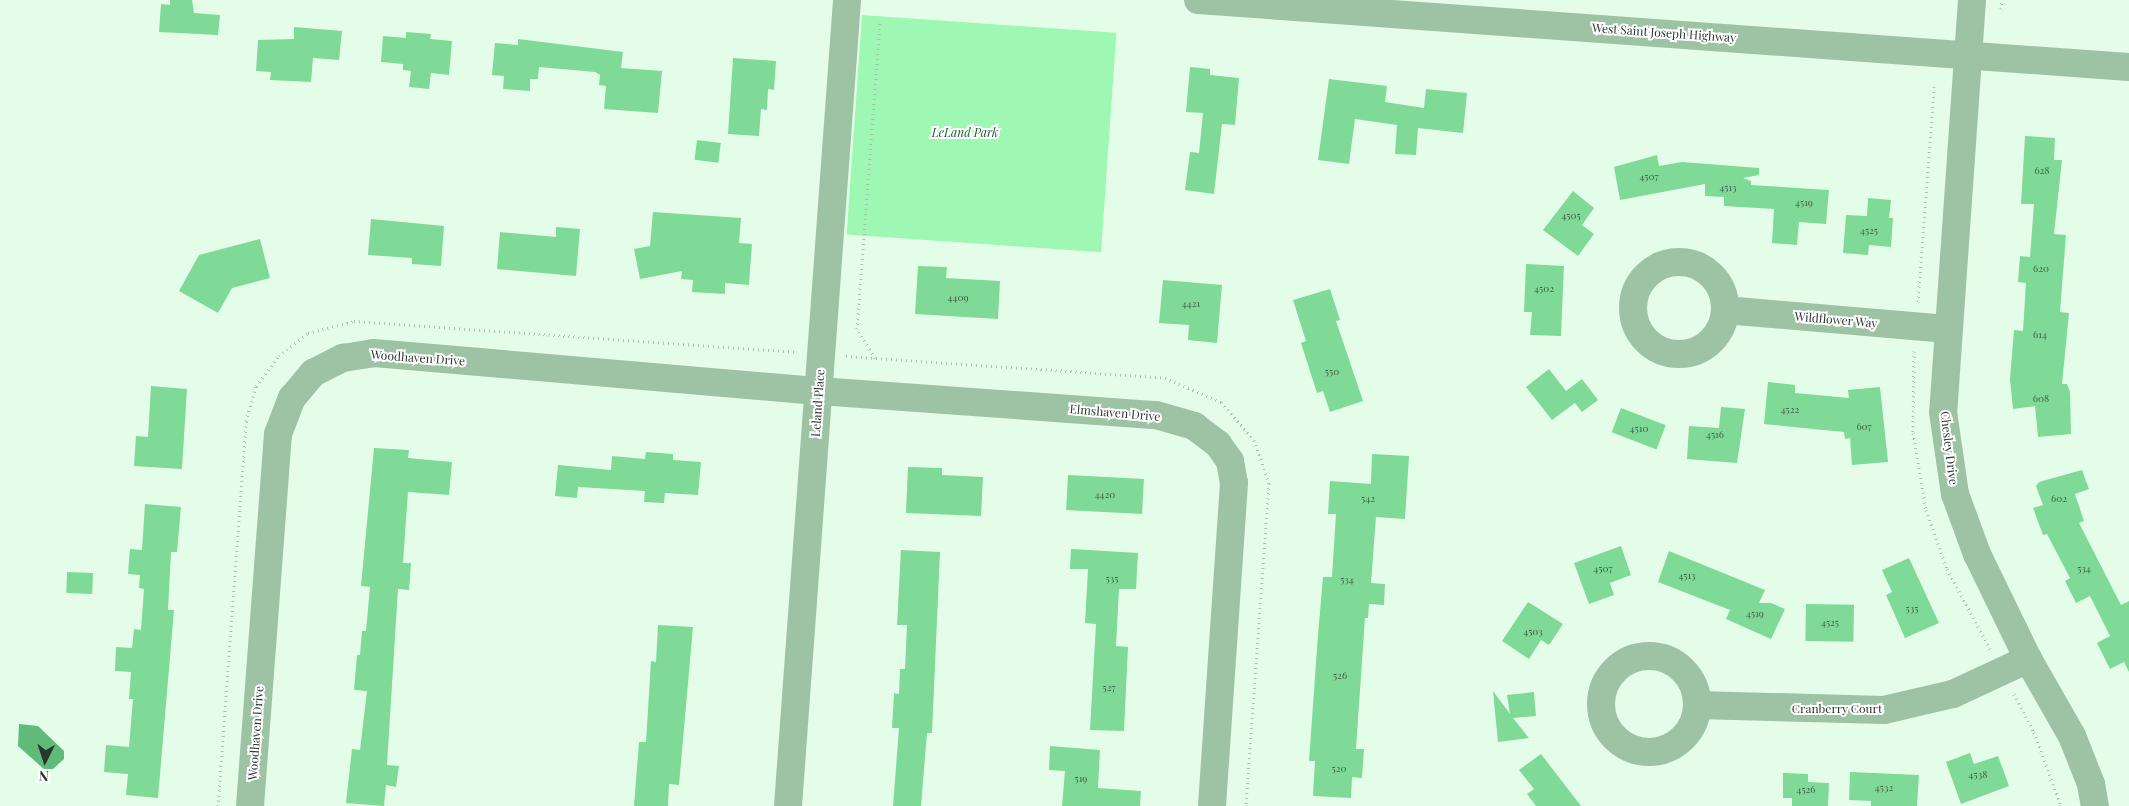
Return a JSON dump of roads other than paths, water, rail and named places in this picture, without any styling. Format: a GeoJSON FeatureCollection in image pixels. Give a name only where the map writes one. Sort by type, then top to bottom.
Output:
{"type":"FeatureCollection","features":[{"type":"Feature","properties":{"kind":"street","name":"Leland Place"},"geometry":{"type":"LineString","coordinates":[[788,806],[847,0]]}},
{"type":"Feature","properties":{"kind":"street","name":"West Saint Joseph Highway"},"geometry":{"type":"LineString","coordinates":[[1198,0],[1469,9],[1967,55],[2129,67]]}},
{"type":"Feature","properties":{"kind":"street","name":"Chesley Drive"},"geometry":{"type":"LineString","coordinates":[[1972,0],[1947,329],[1943,412],[1955,494],[1976,554],[2028,659],[2072,736],[2091,784],[2095,806]]}},
{"type":"Feature","properties":{"kind":"street","name":"Wildflower Way"},"geometry":{"type":"LineString","coordinates":[[1725,310],[1947,329]]}},
{"type":"Feature","properties":{"kind":"street","name":"Woodhaven Drive"},"geometry":{"type":"LineString","coordinates":[[250,806],[278,434],[292,398],[313,373],[343,358],[374,353],[819,391]]}},
{"type":"Feature","properties":{"kind":"street","name":"Elmshaven Drive"},"geometry":{"type":"LineString","coordinates":[[819,391],[1156,415],[1194,426],[1218,444],[1230,462],[1235,502],[1212,806]]}},
{"type":"Feature","properties":{"kind":"street","name":"Cranberry Court"},"geometry":{"type":"LineString","coordinates":[[1697,705],[1825,711],[1884,710],[1953,694],[2028,659]]}},
{"type":"Feature","properties":{"kind":"park label","name":"LeLand Park"},"geometry":{"type":"Point","coordinates":[965,133]}}]}
